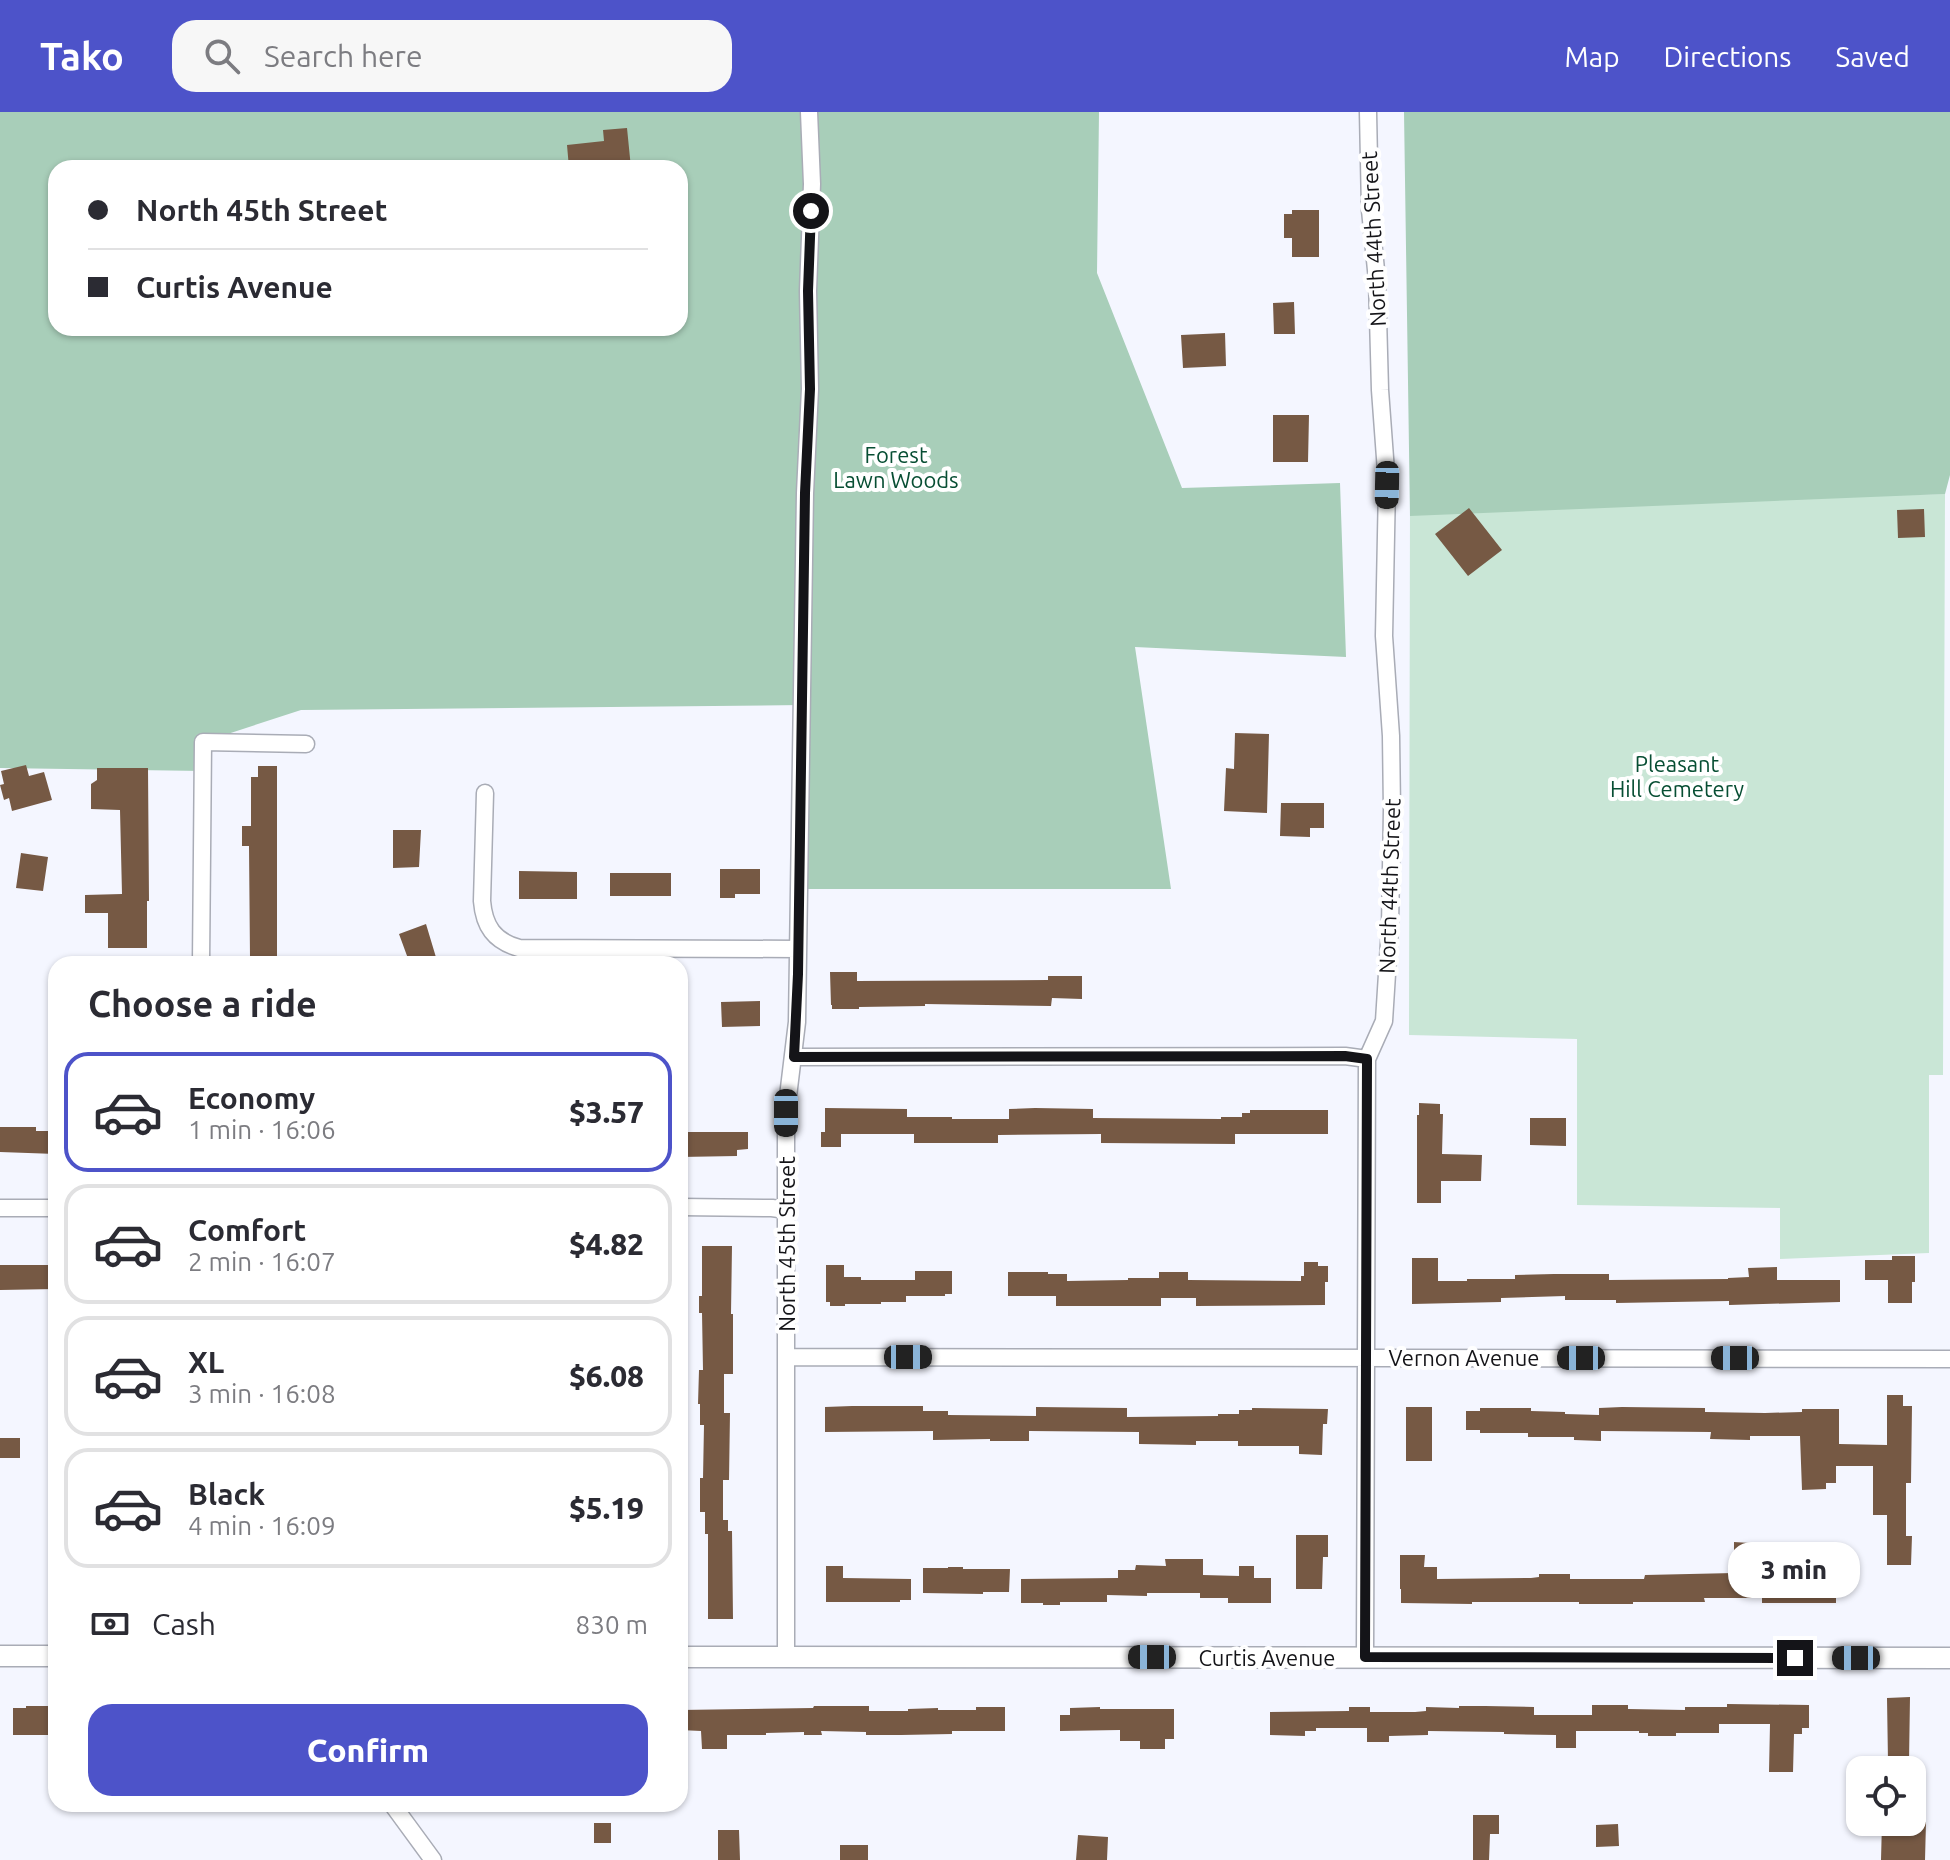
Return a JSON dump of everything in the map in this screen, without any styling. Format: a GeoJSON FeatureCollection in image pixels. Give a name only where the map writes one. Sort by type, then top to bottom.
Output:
{"type":"FeatureCollection","features":[{"type":"Feature","properties":{"kind":"street","name":"North 45th Street"},"geometry":{"type":"LineString","coordinates":[[786,1657],[786,1113],[797,1022],[812,184],[809,112]]}},
{"type":"Feature","properties":{"kind":"street","name":"North 44th Street"},"geometry":{"type":"LineString","coordinates":[[1365,1657],[1367,1059],[1384,1021],[1390,927],[1392,810],[1384,636],[1387,485],[1377,280],[1370,210],[1368,112]]}},
{"type":"Feature","properties":{"kind":"street"},"geometry":{"type":"LineString","coordinates":[[201,956],[203,742],[306,744]]}},
{"type":"Feature","properties":{"kind":"street"},"geometry":{"type":"LineString","coordinates":[[485,793],[484,918],[493,933],[507,945],[519,948],[798,949]]}},
{"type":"Feature","properties":{"kind":"street"},"geometry":{"type":"LineString","coordinates":[[794,1057],[1345,1056],[1367,1059]]}},
{"type":"Feature","properties":{"kind":"street"},"geometry":{"type":"LineString","coordinates":[[688,1207],[786,1210]]}},
{"type":"Feature","properties":{"kind":"street"},"geometry":{"type":"LineString","coordinates":[[0,1208],[48,1208]]}},
{"type":"Feature","properties":{"kind":"street","name":"Vernon Avenue"},"geometry":{"type":"LineString","coordinates":[[786,1357],[1950,1359]]}},
{"type":"Feature","properties":{"kind":"street"},"geometry":{"type":"LineString","coordinates":[[0,1656],[48,1656]]}},
{"type":"Feature","properties":{"kind":"street","name":"Curtis Avenue"},"geometry":{"type":"LineString","coordinates":[[688,1657],[1950,1658]]}},
{"type":"Feature","properties":{"kind":"street"},"geometry":{"type":"LineString","coordinates":[[398,1812],[433,1860]]}},
{"type":"Feature","properties":{"kind":"green space","name":"Forest Lawn Woods"},"geometry":{"type":"Polygon","coordinates":[[[0,112],[1099,112],[1097,273],[1182,488],[1340,483],[1346,657],[1135,647],[1171,889],[799,889],[802,705],[301,710],[203,742],[203,771],[0,768],[0,112]]]}},
{"type":"Feature","properties":{"kind":"green space"},"geometry":{"type":"Polygon","coordinates":[[[1404,112],[1950,112],[1950,475],[1945,494],[1410,516],[1404,112]]]}},
{"type":"Feature","properties":{"kind":"green space","name":"Pleasant Hill Cemetery"},"geometry":{"type":"Polygon","coordinates":[[[1945,494],[1943,1075],[1929,1075],[1929,1253],[1780,1259],[1780,1208],[1577,1205],[1577,1039],[1409,1035],[1410,496],[1694,499],[1945,494]]]}},
{"type":"Feature","properties":{"kind":"building"},"geometry":{"type":"Polygon","coordinates":[[[627,128],[630,160],[568,160],[567,145],[604,141],[603,130],[627,128]]]}},
{"type":"Feature","properties":{"kind":"building"},"geometry":{"type":"Polygon","coordinates":[[[1292,210],[1319,210],[1319,257],[1292,257],[1292,238],[1284,238],[1284,214],[1292,214],[1292,210]]]}},
{"type":"Feature","properties":{"kind":"building"},"geometry":{"type":"Polygon","coordinates":[[[1294,302],[1295,334],[1274,334],[1273,303],[1294,302]]]}},
{"type":"Feature","properties":{"kind":"building"},"geometry":{"type":"Polygon","coordinates":[[[1225,333],[1226,366],[1183,368],[1181,335],[1225,333]]]}},
{"type":"Feature","properties":{"kind":"building"},"geometry":{"type":"Polygon","coordinates":[[[1273,415],[1309,415],[1308,462],[1273,462],[1273,415]]]}},
{"type":"Feature","properties":{"kind":"building"},"geometry":{"type":"Polygon","coordinates":[[[1469,508],[1502,550],[1468,576],[1435,534],[1469,508]]]}},
{"type":"Feature","properties":{"kind":"building"},"geometry":{"type":"Polygon","coordinates":[[[1924,509],[1925,537],[1898,538],[1897,510],[1924,509]]]}},
{"type":"Feature","properties":{"kind":"building"},"geometry":{"type":"Polygon","coordinates":[[[1235,733],[1269,734],[1267,813],[1224,811],[1226,768],[1234,769],[1235,733]]]}},
{"type":"Feature","properties":{"kind":"building"},"geometry":{"type":"Polygon","coordinates":[[[26,765],[29,776],[44,772],[52,800],[12,811],[9,798],[4,800],[0,785],[4,784],[1,771],[26,765]]]}},
{"type":"Feature","properties":{"kind":"building"},"geometry":{"type":"Polygon","coordinates":[[[258,766],[277,766],[277,956],[250,956],[249,846],[242,846],[242,826],[251,826],[251,777],[258,777],[258,766]]]}},
{"type":"Feature","properties":{"kind":"building"},"geometry":{"type":"Polygon","coordinates":[[[97,768],[148,768],[147,948],[108,948],[108,913],[85,913],[85,895],[122,894],[120,810],[91,809],[91,784],[97,780],[97,768]]]}},
{"type":"Feature","properties":{"kind":"building"},"geometry":{"type":"Polygon","coordinates":[[[1281,803],[1324,803],[1324,828],[1310,828],[1310,837],[1280,836],[1281,803]]]}},
{"type":"Feature","properties":{"kind":"building"},"geometry":{"type":"Polygon","coordinates":[[[393,830],[421,830],[419,867],[393,868],[393,830]]]}},
{"type":"Feature","properties":{"kind":"building"},"geometry":{"type":"Polygon","coordinates":[[[21,853],[48,857],[43,891],[16,888],[21,853]]]}},
{"type":"Feature","properties":{"kind":"building"},"geometry":{"type":"Polygon","coordinates":[[[720,869],[760,869],[760,894],[735,894],[735,898],[720,898],[720,869]]]}},
{"type":"Feature","properties":{"kind":"building"},"geometry":{"type":"Polygon","coordinates":[[[519,871],[577,872],[577,899],[519,899],[519,871]]]}},
{"type":"Feature","properties":{"kind":"building"},"geometry":{"type":"Polygon","coordinates":[[[610,873],[671,873],[671,896],[610,896],[610,873]]]}},
{"type":"Feature","properties":{"kind":"building"},"geometry":{"type":"Polygon","coordinates":[[[426,924],[436,956],[407,956],[399,934],[426,924]]]}},
{"type":"Feature","properties":{"kind":"building"},"geometry":{"type":"Polygon","coordinates":[[[830,972],[857,972],[857,981],[1048,980],[1048,976],[1082,976],[1082,999],[1052,998],[1051,1006],[925,1004],[832,1009],[830,972]]]}},
{"type":"Feature","properties":{"kind":"building"},"geometry":{"type":"Polygon","coordinates":[[[760,1001],[760,1026],[722,1027],[721,1002],[760,1001]]]}},
{"type":"Feature","properties":{"kind":"building"},"geometry":{"type":"Polygon","coordinates":[[[1419,1103],[1440,1104],[1440,1114],[1443,1114],[1442,1154],[1482,1155],[1481,1181],[1441,1181],[1441,1203],[1417,1203],[1419,1103]]]}},
{"type":"Feature","properties":{"kind":"building"},"geometry":{"type":"Polygon","coordinates":[[[825,1108],[907,1109],[907,1117],[952,1119],[1009,1119],[1009,1109],[1035,1108],[1093,1109],[1093,1118],[1221,1119],[1242,1117],[1242,1113],[1250,1113],[1250,1110],[1328,1110],[1328,1134],[1235,1134],[1235,1144],[1101,1143],[1101,1134],[998,1135],[998,1143],[914,1143],[914,1134],[841,1134],[841,1147],[821,1147],[821,1132],[825,1132],[825,1108]]]}},
{"type":"Feature","properties":{"kind":"building"},"geometry":{"type":"Polygon","coordinates":[[[1530,1118],[1566,1118],[1566,1146],[1530,1145],[1530,1118]]]}},
{"type":"Feature","properties":{"kind":"building"},"geometry":{"type":"Polygon","coordinates":[[[0,1127],[36,1127],[36,1131],[48,1131],[48,1154],[0,1152],[0,1127]]]}},
{"type":"Feature","properties":{"kind":"building"},"geometry":{"type":"Polygon","coordinates":[[[688,1132],[748,1132],[748,1149],[737,1150],[737,1156],[688,1157],[688,1132]]]}},
{"type":"Feature","properties":{"kind":"building"},"geometry":{"type":"Polygon","coordinates":[[[702,1246],[732,1246],[733,1374],[724,1374],[724,1413],[730,1413],[729,1480],[723,1480],[723,1520],[728,1520],[728,1531],[732,1531],[733,1619],[708,1619],[708,1534],[705,1534],[705,1512],[700,1512],[704,1425],[700,1425],[698,1404],[699,1370],[703,1370],[702,1313],[699,1313],[702,1246]]]}},
{"type":"Feature","properties":{"kind":"building"},"geometry":{"type":"Polygon","coordinates":[[[1892,1256],[1915,1256],[1912,1303],[1888,1303],[1888,1280],[1865,1280],[1865,1260],[1892,1260],[1892,1256]]]}},
{"type":"Feature","properties":{"kind":"building"},"geometry":{"type":"Polygon","coordinates":[[[1412,1258],[1438,1258],[1438,1281],[1515,1279],[1515,1275],[1554,1274],[1609,1274],[1609,1280],[1728,1279],[1749,1277],[1748,1268],[1777,1267],[1777,1280],[1840,1280],[1840,1302],[1729,1305],[1729,1301],[1616,1303],[1616,1300],[1565,1300],[1565,1296],[1501,1298],[1501,1302],[1412,1304],[1412,1258]]]}},
{"type":"Feature","properties":{"kind":"building"},"geometry":{"type":"Polygon","coordinates":[[[1304,1262],[1328,1266],[1325,1305],[1196,1306],[1196,1298],[1161,1298],[1161,1306],[1056,1306],[1056,1296],[1008,1296],[1008,1272],[1067,1274],[1067,1281],[1159,1278],[1159,1272],[1188,1272],[1188,1280],[1301,1281],[1304,1262]]]}},
{"type":"Feature","properties":{"kind":"building"},"geometry":{"type":"Polygon","coordinates":[[[0,1265],[48,1265],[48,1289],[0,1290],[0,1265]]]}},
{"type":"Feature","properties":{"kind":"building"},"geometry":{"type":"Polygon","coordinates":[[[826,1265],[844,1265],[844,1277],[861,1277],[861,1280],[915,1280],[915,1271],[952,1271],[952,1294],[906,1296],[906,1302],[830,1306],[830,1302],[826,1302],[826,1265]]]}},
{"type":"Feature","properties":{"kind":"building"},"geometry":{"type":"Polygon","coordinates":[[[1887,1395],[1903,1395],[1903,1406],[1912,1406],[1911,1483],[1906,1483],[1906,1536],[1912,1536],[1911,1565],[1887,1565],[1887,1515],[1873,1515],[1873,1466],[1836,1466],[1836,1483],[1826,1483],[1826,1489],[1802,1490],[1800,1436],[1710,1439],[1711,1432],[1601,1431],[1601,1441],[1466,1430],[1466,1411],[1480,1411],[1480,1408],[1531,1408],[1531,1411],[1599,1415],[1599,1408],[1622,1407],[1705,1408],[1705,1412],[1765,1413],[1839,1409],[1839,1444],[1887,1445],[1887,1395]]]}},
{"type":"Feature","properties":{"kind":"building"},"geometry":{"type":"Polygon","coordinates":[[[923,1406],[923,1411],[948,1411],[948,1415],[1036,1416],[1036,1407],[1127,1408],[1127,1417],[1218,1416],[1239,1414],[1239,1410],[1252,1408],[1328,1409],[1327,1424],[1323,1424],[1322,1455],[1299,1454],[1299,1446],[1238,1446],[1238,1441],[1196,1441],[1196,1445],[1139,1444],[1139,1432],[1029,1431],[1029,1441],[990,1441],[933,1440],[933,1431],[825,1432],[825,1407],[923,1406]]]}},
{"type":"Feature","properties":{"kind":"building"},"geometry":{"type":"Polygon","coordinates":[[[1406,1407],[1432,1407],[1432,1461],[1406,1461],[1406,1407]]]}},
{"type":"Feature","properties":{"kind":"building"},"geometry":{"type":"Polygon","coordinates":[[[0,1438],[20,1438],[20,1458],[0,1458],[0,1438]]]}},
{"type":"Feature","properties":{"kind":"building"},"geometry":{"type":"Polygon","coordinates":[[[1296,1535],[1328,1535],[1328,1557],[1323,1557],[1322,1589],[1296,1589],[1296,1535]]]}},
{"type":"Feature","properties":{"kind":"building"},"geometry":{"type":"Polygon","coordinates":[[[1734,1542],[1750,1543],[1749,1580],[1836,1580],[1836,1603],[1762,1603],[1762,1598],[1704,1598],[1705,1602],[1633,1604],[1401,1603],[1400,1555],[1425,1555],[1424,1567],[1437,1567],[1437,1579],[1531,1578],[1539,1577],[1539,1574],[1570,1574],[1570,1579],[1644,1579],[1645,1575],[1734,1573],[1734,1542]]]}},
{"type":"Feature","properties":{"kind":"building"},"geometry":{"type":"Polygon","coordinates":[[[1165,1559],[1203,1559],[1203,1575],[1239,1576],[1239,1566],[1254,1566],[1254,1578],[1271,1578],[1271,1603],[1228,1603],[1228,1598],[1200,1598],[1200,1593],[1147,1593],[1147,1596],[1107,1595],[1107,1602],[1060,1602],[1060,1605],[1021,1603],[1021,1579],[1118,1578],[1118,1570],[1135,1570],[1136,1565],[1166,1566],[1165,1559]]]}},
{"type":"Feature","properties":{"kind":"building"},"geometry":{"type":"Polygon","coordinates":[[[826,1566],[843,1566],[843,1578],[911,1579],[911,1600],[826,1602],[826,1566]]]}},
{"type":"Feature","properties":{"kind":"building"},"geometry":{"type":"Polygon","coordinates":[[[923,1568],[1010,1569],[1009,1592],[923,1593],[923,1568]]]}},
{"type":"Feature","properties":{"kind":"building"},"geometry":{"type":"Polygon","coordinates":[[[1910,1697],[1909,1756],[1888,1756],[1887,1698],[1910,1697]]]}},
{"type":"Feature","properties":{"kind":"building"},"geometry":{"type":"Polygon","coordinates":[[[1727,1704],[1809,1705],[1809,1728],[1802,1728],[1802,1734],[1794,1734],[1793,1772],[1769,1772],[1770,1724],[1719,1724],[1719,1733],[1676,1733],[1676,1736],[1648,1736],[1648,1733],[1639,1731],[1576,1731],[1576,1748],[1556,1748],[1556,1735],[1504,1732],[1428,1731],[1428,1735],[1389,1736],[1389,1742],[1367,1742],[1367,1728],[1316,1728],[1316,1731],[1305,1731],[1305,1736],[1270,1735],[1270,1712],[1349,1711],[1349,1707],[1370,1707],[1370,1712],[1415,1712],[1426,1711],[1426,1707],[1485,1706],[1534,1707],[1534,1715],[1592,1715],[1592,1705],[1685,1710],[1685,1707],[1727,1707],[1727,1704]]]}},
{"type":"Feature","properties":{"kind":"building"},"geometry":{"type":"Polygon","coordinates":[[[48,1706],[48,1735],[13,1735],[13,1708],[48,1706]]]}},
{"type":"Feature","properties":{"kind":"building"},"geometry":{"type":"Polygon","coordinates":[[[869,1706],[869,1711],[908,1711],[1005,1707],[1005,1731],[866,1735],[866,1732],[821,1731],[822,1735],[804,1735],[804,1732],[727,1735],[727,1749],[702,1749],[701,1731],[688,1730],[688,1710],[869,1706]]]}},
{"type":"Feature","properties":{"kind":"building"},"geometry":{"type":"Polygon","coordinates":[[[1070,1708],[1174,1709],[1174,1739],[1165,1739],[1165,1749],[1140,1749],[1140,1741],[1120,1741],[1120,1730],[1060,1731],[1060,1715],[1070,1715],[1070,1708]]]}},
{"type":"Feature","properties":{"kind":"building"},"geometry":{"type":"Polygon","coordinates":[[[1473,1815],[1499,1815],[1499,1834],[1490,1834],[1489,1860],[1473,1860],[1473,1815]]]}},
{"type":"Feature","properties":{"kind":"building"},"geometry":{"type":"Polygon","coordinates":[[[594,1823],[611,1823],[611,1843],[594,1843],[594,1823]]]}},
{"type":"Feature","properties":{"kind":"building"},"geometry":{"type":"Polygon","coordinates":[[[1618,1824],[1619,1846],[1596,1847],[1596,1825],[1618,1824]]]}},
{"type":"Feature","properties":{"kind":"building"},"geometry":{"type":"Polygon","coordinates":[[[718,1830],[739,1830],[740,1860],[718,1860],[718,1830]]]}},
{"type":"Feature","properties":{"kind":"building"},"geometry":{"type":"Polygon","coordinates":[[[1078,1835],[1108,1837],[1107,1860],[1076,1860],[1078,1835]]]}},
{"type":"Feature","properties":{"kind":"building"},"geometry":{"type":"Polygon","coordinates":[[[1882,1836],[1926,1836],[1925,1860],[1881,1860],[1882,1836]]]}},
{"type":"Feature","properties":{"kind":"building"},"geometry":{"type":"Polygon","coordinates":[[[840,1845],[868,1845],[868,1860],[840,1860],[840,1845]]]}},
{"type":"Feature","properties":{"kind":"route"},"geometry":{"type":"LineString","coordinates":[[811,211],[808,291],[810,389],[805,493],[794,1057],[1345,1056],[1367,1059],[1365,1657],[1795,1658]]}}]}
